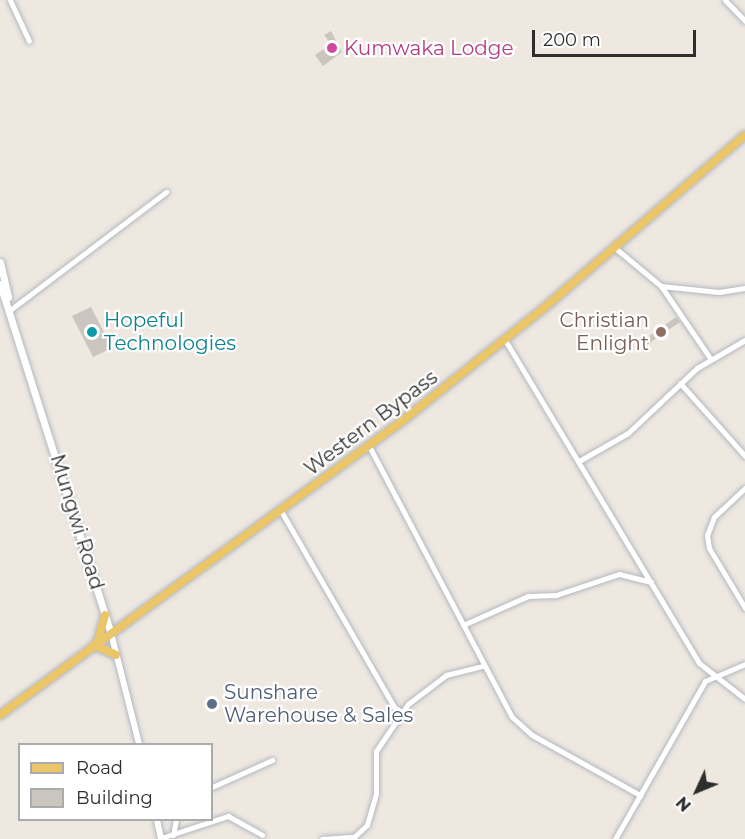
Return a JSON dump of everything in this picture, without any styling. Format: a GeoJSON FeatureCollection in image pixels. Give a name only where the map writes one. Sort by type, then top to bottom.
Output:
{"type":"FeatureCollection","features":[{"type":"Feature","properties":{"kind":"main road","name":"Western Bypass"},"geometry":{"type":"LineString","coordinates":[[0,715],[369,446],[505,340],[745,135]]}},
{"type":"Feature","properties":{"kind":"main road","name":"Mungwi Road"},"geometry":{"type":"LineString","coordinates":[[0,262],[10,310],[111,633]]}},
{"type":"Feature","properties":{"kind":"main road","name":"Mungwi Road"},"geometry":{"type":"LineString","coordinates":[[0,285],[8,301]]}},
{"type":"Feature","properties":{"kind":"main road"},"geometry":{"type":"LineString","coordinates":[[93,645],[103,632],[105,615],[125,623]]}},
{"type":"Feature","properties":{"kind":"main road"},"geometry":{"type":"LineString","coordinates":[[93,645],[102,645],[116,655]]}},
{"type":"Feature","properties":{"kind":"street"},"geometry":{"type":"LineString","coordinates":[[10,0],[29,41]]}},
{"type":"Feature","properties":{"kind":"street"},"geometry":{"type":"LineString","coordinates":[[725,0],[745,21]]}},
{"type":"Feature","properties":{"kind":"street"},"geometry":{"type":"LineString","coordinates":[[10,310],[166,192]]}},
{"type":"Feature","properties":{"kind":"street"},"geometry":{"type":"LineString","coordinates":[[614,247],[661,286],[710,358]]}},
{"type":"Feature","properties":{"kind":"street"},"geometry":{"type":"LineString","coordinates":[[661,286],[719,292],[745,288]]}},
{"type":"Feature","properties":{"kind":"street"},"geometry":{"type":"LineString","coordinates":[[505,340],[710,676],[745,699]]}},
{"type":"Feature","properties":{"kind":"street"},"geometry":{"type":"LineString","coordinates":[[579,461],[628,433],[710,358],[745,340]]}},
{"type":"Feature","properties":{"kind":"street"},"geometry":{"type":"LineString","coordinates":[[680,383],[745,456]]}},
{"type":"Feature","properties":{"kind":"street"},"geometry":{"type":"LineString","coordinates":[[369,446],[483,666],[521,727],[640,795]]}},
{"type":"Feature","properties":{"kind":"street"},"geometry":{"type":"LineString","coordinates":[[745,488],[714,517],[707,535],[710,548],[745,608]]}},
{"type":"Feature","properties":{"kind":"street"},"geometry":{"type":"LineString","coordinates":[[281,511],[394,706],[402,712]]}},
{"type":"Feature","properties":{"kind":"street"},"geometry":{"type":"LineString","coordinates":[[463,625],[528,596],[556,595],[619,574],[651,582]]}},
{"type":"Feature","properties":{"kind":"street","name":"Mungwi Road"},"geometry":{"type":"LineString","coordinates":[[111,633],[139,743]]}},
{"type":"Feature","properties":{"kind":"street"},"geometry":{"type":"LineString","coordinates":[[615,839],[710,676],[745,664]]}},
{"type":"Feature","properties":{"kind":"street"},"geometry":{"type":"LineString","coordinates":[[322,839],[354,837],[367,825],[376,793],[376,751],[402,712],[446,675],[483,666]]}},
{"type":"Feature","properties":{"kind":"street"},"geometry":{"type":"LineString","coordinates":[[213,787],[272,760]]}},
{"type":"Feature","properties":{"kind":"street"},"geometry":{"type":"LineString","coordinates":[[157,821],[161,838],[228,816],[262,835]]}},
{"type":"Feature","properties":{"kind":"street"},"geometry":{"type":"LineString","coordinates":[[173,835],[176,821]]}},
{"type":"Feature","properties":{"kind":"building","name":"Kumwaka Lodge"},"geometry":{"type":"Polygon","coordinates":[[[331,31],[342,52],[323,66],[315,55],[331,44],[324,35],[331,31]]]}},
{"type":"Feature","properties":{"kind":"building","name":"Hopeful Technologies"},"geometry":{"type":"Polygon","coordinates":[[[91,307],[112,348],[93,357],[72,316],[91,307]]]}},
{"type":"Feature","properties":{"kind":"building","name":"Christian Enlight"},"geometry":{"type":"Polygon","coordinates":[[[676,317],[680,322],[644,347],[641,342],[676,317]]]}},
{"type":"Feature","properties":{"kind":"place","name":"Kumwaka Lodge"},"geometry":{"type":"Point","coordinates":[332,48]}},
{"type":"Feature","properties":{"kind":"place","name":"Hopeful Technologies"},"geometry":{"type":"Point","coordinates":[92,332]}},
{"type":"Feature","properties":{"kind":"place","name":"Christian Enlight"},"geometry":{"type":"Point","coordinates":[661,332]}},
{"type":"Feature","properties":{"kind":"place","name":"Sunshare Warehouse & Sales"},"geometry":{"type":"Point","coordinates":[212,704]}}]}
